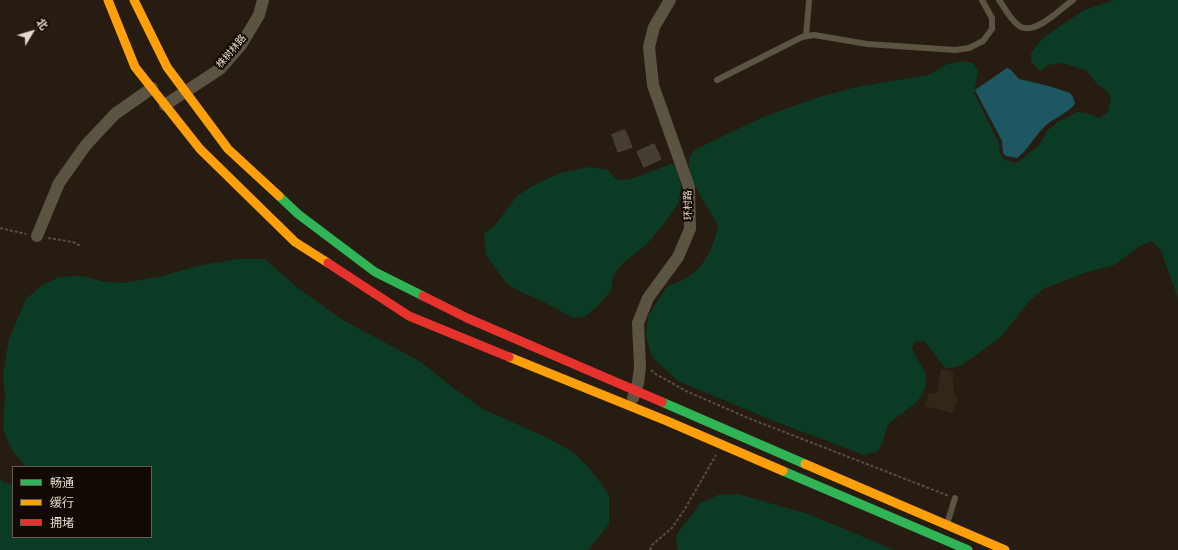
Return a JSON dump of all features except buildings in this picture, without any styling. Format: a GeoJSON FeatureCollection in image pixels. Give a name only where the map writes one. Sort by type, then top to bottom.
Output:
{"type":"FeatureCollection","features":[{"type":"Feature","properties":{"kind":"main road"},"geometry":{"type":"LineString","coordinates":[[108,0],[135,67],[200,149],[295,242],[409,316],[630,406],[968,550]]}},
{"type":"Feature","properties":{"kind":"main road"},"geometry":{"type":"LineString","coordinates":[[134,0],[167,66],[228,149],[298,214],[375,272],[468,318],[1005,550]]}},
{"type":"Feature","properties":{"kind":"street","name":"株树林路"},"geometry":{"type":"LineString","coordinates":[[166,105],[220,69],[241,45],[259,15],[263,0]]}},
{"type":"Feature","properties":{"kind":"street","name":"环村路"},"geometry":{"type":"LineString","coordinates":[[630,406],[636,391],[640,367],[638,323],[648,298],[678,257],[690,229],[689,187],[653,85],[651,70],[650,47],[654,27],[670,0]]}},
{"type":"Feature","properties":{"kind":"street"},"geometry":{"type":"LineString","coordinates":[[37,236],[59,183],[86,145],[114,114],[152,88]]}},
{"type":"Feature","properties":{"kind":"lane"},"geometry":{"type":"LineString","coordinates":[[717,80],[806,36],[814,35],[866,44],[955,50],[969,48],[983,41],[992,29],[992,18],[982,0]]}},
{"type":"Feature","properties":{"kind":"lane"},"geometry":{"type":"LineString","coordinates":[[999,0],[1018,25],[1025,29],[1033,28],[1044,22],[1073,0]]}},
{"type":"Feature","properties":{"kind":"lane"},"geometry":{"type":"LineString","coordinates":[[806,36],[809,1]]}},
{"type":"Feature","properties":{"kind":"lane"},"geometry":{"type":"LineString","coordinates":[[947,525],[955,498]]}},
{"type":"Feature","properties":{"kind":"path"},"geometry":{"type":"LineString","coordinates":[[650,368],[654,373],[686,391],[748,418],[955,498]]}},
{"type":"Feature","properties":{"kind":"path"},"geometry":{"type":"LineString","coordinates":[[650,550],[652,545],[672,528],[686,507],[714,460],[720,444]]}},
{"type":"Feature","properties":{"kind":"shaded area"},"geometry":{"type":"Polygon","coordinates":[[[941,369],[953,372],[954,392],[958,399],[952,413],[925,406],[929,393],[937,394],[941,369]]]}},
{"type":"Feature","properties":{"kind":"green space"},"geometry":{"type":"Polygon","coordinates":[[[1114,0],[1178,0],[1178,298],[1161,251],[1152,241],[1141,245],[1114,265],[1084,273],[1043,289],[1029,301],[1001,337],[962,365],[946,369],[924,341],[914,342],[912,349],[926,374],[925,389],[917,402],[888,424],[883,441],[878,451],[864,455],[774,421],[678,381],[652,357],[646,336],[648,316],[667,286],[688,277],[702,264],[708,256],[718,225],[695,186],[692,178],[689,162],[694,150],[763,117],[816,98],[860,86],[929,75],[947,64],[961,61],[973,63],[978,71],[974,93],[999,143],[1000,153],[1004,160],[1017,163],[1039,145],[1048,130],[1058,122],[1077,112],[1087,113],[1099,118],[1108,112],[1111,97],[1106,90],[1098,85],[1086,70],[1062,63],[1048,65],[1040,71],[1031,62],[1031,53],[1043,38],[1084,10],[1114,0]]]}},
{"type":"Feature","properties":{"kind":"green space"},"geometry":{"type":"Polygon","coordinates":[[[671,164],[675,166],[681,184],[678,204],[646,245],[622,264],[613,275],[611,290],[600,304],[586,316],[573,318],[506,283],[486,255],[484,234],[495,225],[517,196],[536,184],[560,173],[590,167],[608,170],[617,180],[631,179],[671,164]]]}},
{"type":"Feature","properties":{"kind":"green space"},"geometry":{"type":"Polygon","coordinates":[[[237,259],[265,259],[298,288],[343,320],[421,362],[483,409],[548,438],[573,452],[591,470],[609,495],[609,524],[588,550],[0,550],[0,478],[4,483],[12,484],[12,538],[152,538],[152,466],[25,466],[12,450],[3,429],[5,397],[3,375],[9,339],[26,299],[41,286],[59,277],[83,276],[105,282],[124,283],[162,276],[197,266],[237,259]]]}},
{"type":"Feature","properties":{"kind":"green space"},"geometry":{"type":"Polygon","coordinates":[[[738,494],[811,515],[894,550],[677,550],[676,535],[701,503],[718,495],[738,494]]]}},
{"type":"Feature","properties":{"kind":"water"},"geometry":{"type":"Polygon","coordinates":[[[1007,68],[1011,70],[1019,79],[1070,93],[1075,104],[1068,111],[1044,127],[1017,158],[1006,156],[1003,153],[1002,141],[975,90],[1007,68]]]}},
{"type":"Feature","properties":{"kind":"traffic: fast"},"geometry":{"type":"LineString","coordinates":[[279,196],[298,214],[375,272],[423,296]]}},
{"type":"Feature","properties":{"kind":"traffic: fast"},"geometry":{"type":"LineString","coordinates":[[662,402],[805,464]]}},
{"type":"Feature","properties":{"kind":"traffic: fast"},"geometry":{"type":"LineString","coordinates":[[783,471],[968,550]]}},
{"type":"Feature","properties":{"kind":"traffic: slow"},"geometry":{"type":"LineString","coordinates":[[108,0],[135,67],[200,149],[295,242],[328,263]]}},
{"type":"Feature","properties":{"kind":"traffic: slow"},"geometry":{"type":"LineString","coordinates":[[134,0],[167,67],[228,149],[279,196]]}},
{"type":"Feature","properties":{"kind":"traffic: slow"},"geometry":{"type":"LineString","coordinates":[[509,357],[667,421],[783,471]]}},
{"type":"Feature","properties":{"kind":"traffic: slow"},"geometry":{"type":"LineString","coordinates":[[805,464],[1005,550]]}},
{"type":"Feature","properties":{"kind":"traffic: jam"},"geometry":{"type":"LineString","coordinates":[[328,263],[409,316],[509,357]]}},
{"type":"Feature","properties":{"kind":"traffic: jam"},"geometry":{"type":"LineString","coordinates":[[423,296],[467,318],[662,402]]}}]}
